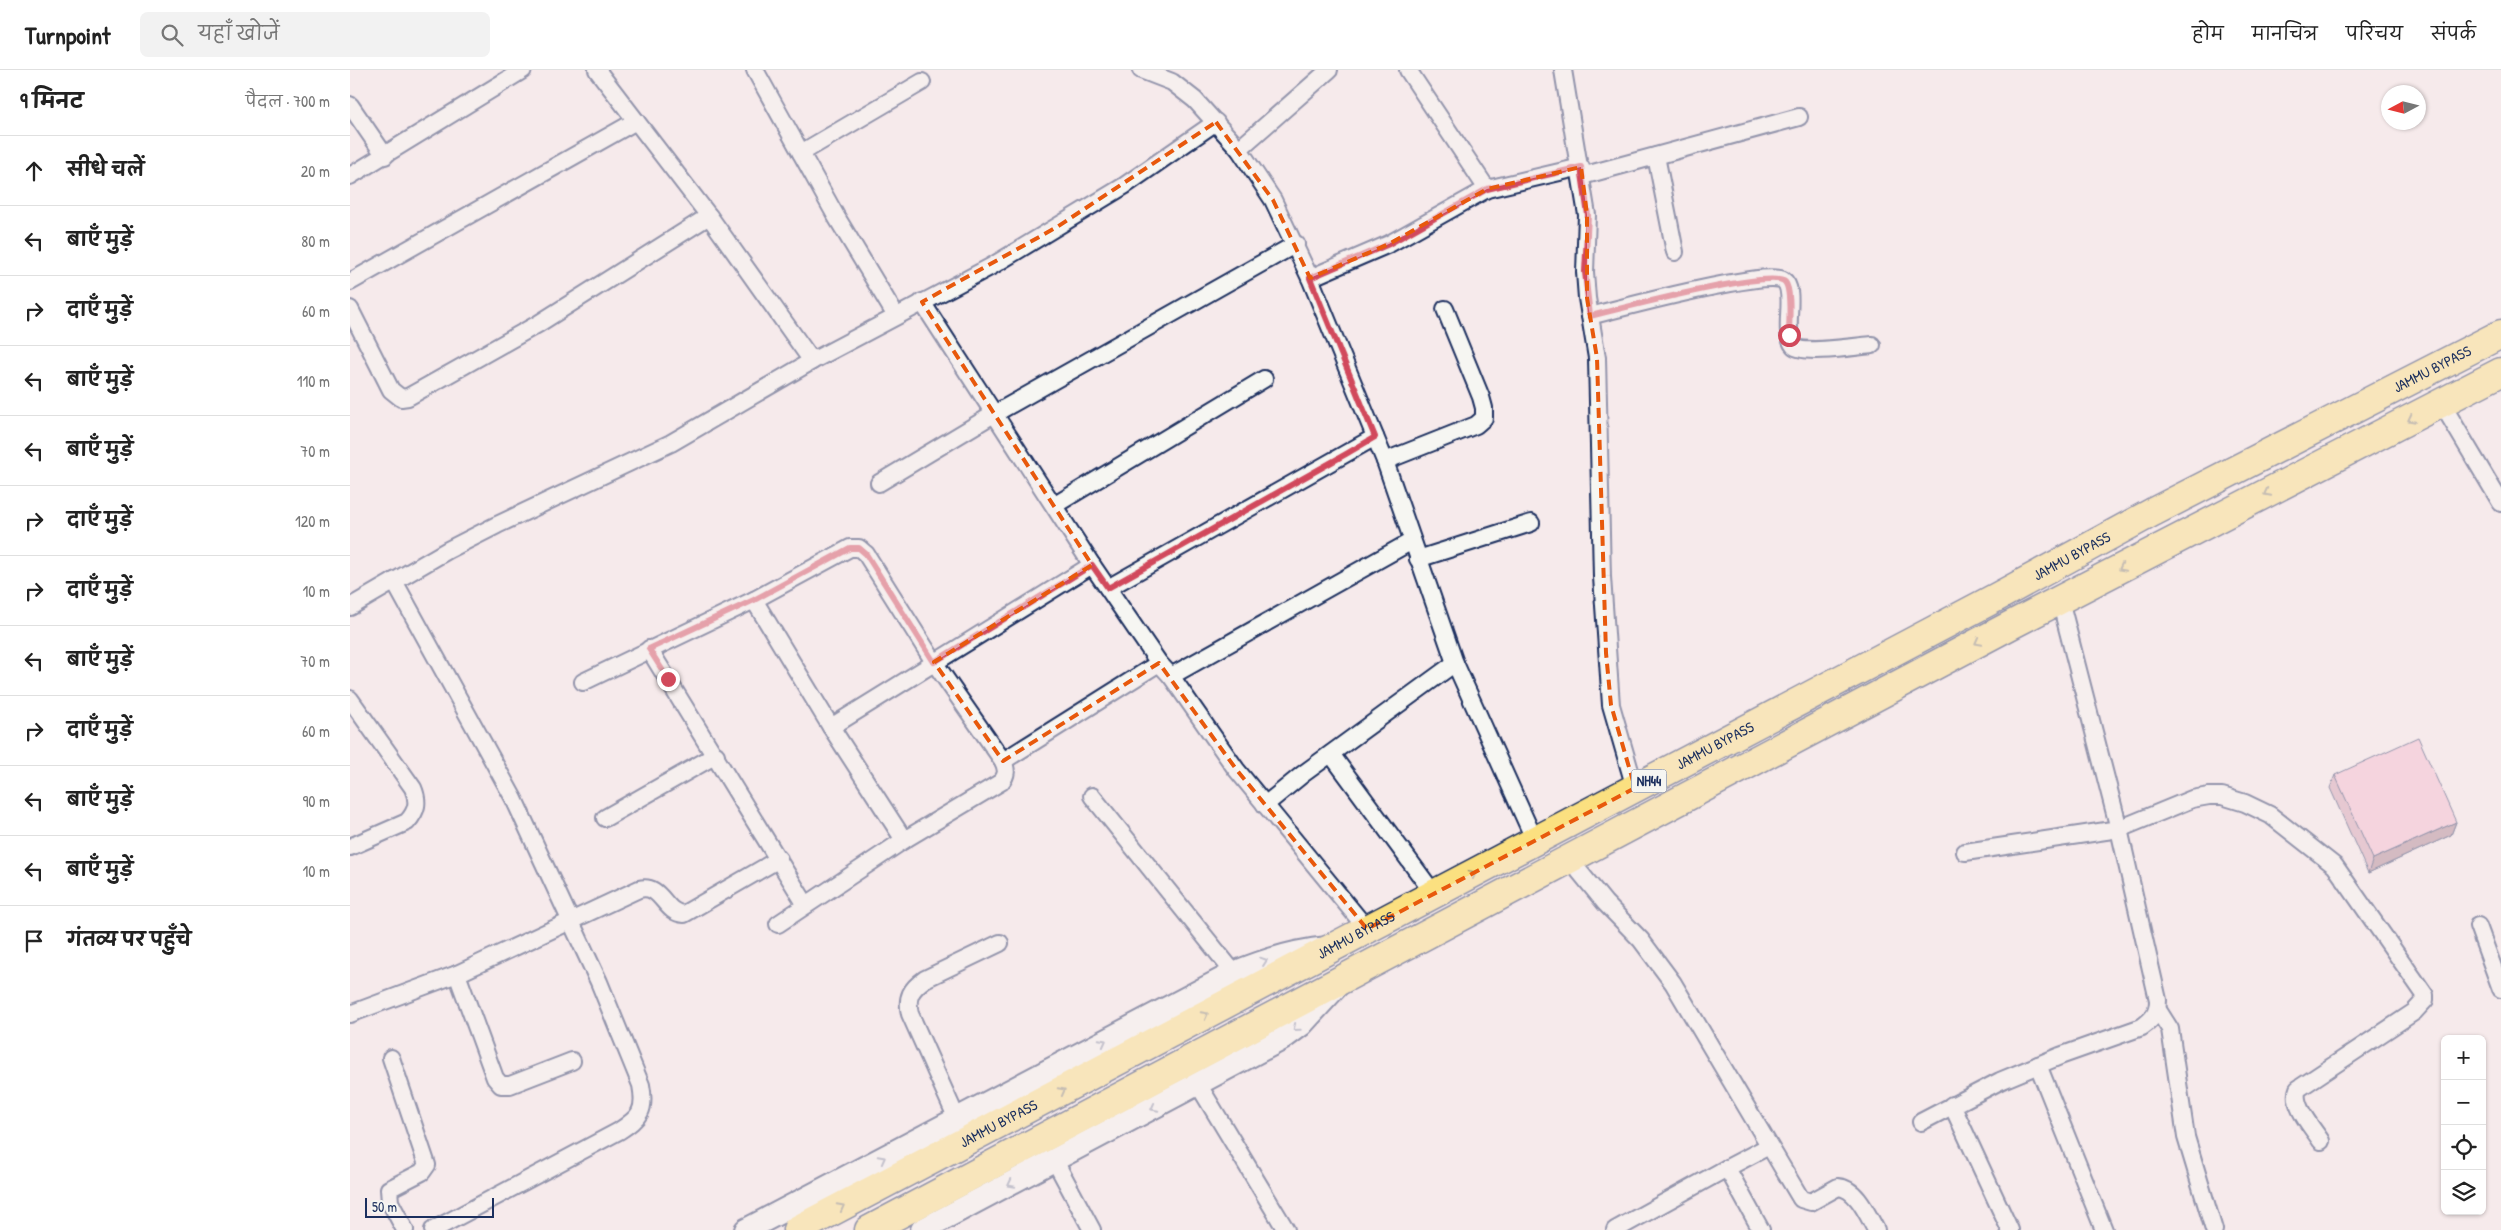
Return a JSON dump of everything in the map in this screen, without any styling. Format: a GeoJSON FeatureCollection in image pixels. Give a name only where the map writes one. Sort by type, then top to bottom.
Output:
{"type":"FeatureCollection","features":[{"type":"Feature","properties":{"kind":"highway","name":"JAMMU BYPASS"},"geometry":{"type":"LineString","coordinates":[[797,1230],[1535,841],[2153,512],[2501,334]]}},
{"type":"Feature","properties":{"kind":"highway","name":"JAMMU BYPASS"},"geometry":{"type":"LineString","coordinates":[[869,1230],[2060,600],[2501,372]]}},
{"type":"Feature","properties":{"kind":"street"},"geometry":{"type":"LineString","coordinates":[[350,176],[523,70]]}},
{"type":"Feature","properties":{"kind":"street"},"geometry":{"type":"LineString","coordinates":[[597,70],[709,216],[812,361]]}},
{"type":"Feature","properties":{"kind":"street"},"geometry":{"type":"LineString","coordinates":[[755,70],[896,316]]}},
{"type":"Feature","properties":{"kind":"street"},"geometry":{"type":"LineString","coordinates":[[1141,70],[1172,82],[1195,100],[1239,149],[1274,200],[1296,244],[1385,461],[1455,663],[1535,841]]}},
{"type":"Feature","properties":{"kind":"street"},"geometry":{"type":"LineString","coordinates":[[1408,70],[1487,189]]}},
{"type":"Feature","properties":{"kind":"street"},"geometry":{"type":"LineString","coordinates":[[1563,70],[1588,215],[1585,272],[1597,358],[1602,578],[1611,705],[1634,788]]}},
{"type":"Feature","properties":{"kind":"street"},"geometry":{"type":"LineString","coordinates":[[1239,149],[1326,71]]}},
{"type":"Feature","properties":{"kind":"street"},"geometry":{"type":"LineString","coordinates":[[801,153],[922,82]]}},
{"type":"Feature","properties":{"kind":"street"},"geometry":{"type":"LineString","coordinates":[[350,105],[385,156]]}},
{"type":"Feature","properties":{"kind":"street"},"geometry":{"type":"LineString","coordinates":[[1310,278],[1389,244],[1487,189],[1656,156],[1799,117]]}},
{"type":"Feature","properties":{"kind":"street"},"geometry":{"type":"LineString","coordinates":[[350,282],[636,121]]}},
{"type":"Feature","properties":{"kind":"street"},"geometry":{"type":"LineString","coordinates":[[350,607],[497,525],[671,443],[812,361],[992,266],[1124,186],[1216,122]]}},
{"type":"Feature","properties":{"kind":"street"},"geometry":{"type":"LineString","coordinates":[[1656,156],[1675,252]]}},
{"type":"Feature","properties":{"kind":"street"},"geometry":{"type":"LineString","coordinates":[[350,309],[391,390],[401,398],[408,397],[546,319],[709,216]]}},
{"type":"Feature","properties":{"kind":"street"},"geometry":{"type":"LineString","coordinates":[[879,483],[994,414],[1296,244]]}},
{"type":"Feature","properties":{"kind":"street"},"geometry":{"type":"LineString","coordinates":[[1590,316],[1731,283],[1781,278],[1787,283],[1789,291],[1789,335],[1794,346],[1801,350],[1814,350],[1872,345]]}},
{"type":"Feature","properties":{"kind":"street"},"geometry":{"type":"LineString","coordinates":[[922,302],[1092,565],[1159,663],[1171,676],[1236,769],[1367,929]]}},
{"type":"Feature","properties":{"kind":"street"},"geometry":{"type":"LineString","coordinates":[[1385,461],[1476,425],[1484,418],[1481,397],[1445,309]]}},
{"type":"Feature","properties":{"kind":"street"},"geometry":{"type":"LineString","coordinates":[[1055,505],[1264,379]]}},
{"type":"Feature","properties":{"kind":"street"},"geometry":{"type":"LineString","coordinates":[[2442,404],[2501,503]]}},
{"type":"Feature","properties":{"kind":"street"},"geometry":{"type":"LineString","coordinates":[[1108,588],[1375,437]]}},
{"type":"Feature","properties":{"kind":"street"},"geometry":{"type":"LineString","coordinates":[[1418,559],[1531,523]]}},
{"type":"Feature","properties":{"kind":"street"},"geometry":{"type":"LineString","coordinates":[[1171,676],[1412,541]]}},
{"type":"Feature","properties":{"kind":"street"},"geometry":{"type":"LineString","coordinates":[[583,682],[754,600],[850,548],[859,548],[866,554],[934,662],[1003,761],[1006,777],[1001,782],[904,840],[778,924]]}},
{"type":"Feature","properties":{"kind":"street"},"geometry":{"type":"LineString","coordinates":[[831,727],[1092,565]]}},
{"type":"Feature","properties":{"kind":"street"},"geometry":{"type":"LineString","coordinates":[[394,581],[514,799],[571,920],[641,1085],[644,1098],[642,1110],[634,1121],[619,1131],[433,1230]]}},
{"type":"Feature","properties":{"kind":"street"},"geometry":{"type":"LineString","coordinates":[[754,600],[831,727],[904,840]]}},
{"type":"Feature","properties":{"kind":"street"},"geometry":{"type":"LineString","coordinates":[[2060,600],[2119,829],[2158,1000],[2158,1010],[2170,1028],[2186,1138],[2214,1230]]}},
{"type":"Feature","properties":{"kind":"street"},"geometry":{"type":"LineString","coordinates":[[649,649],[716,755],[806,905]]}},
{"type":"Feature","properties":{"kind":"street"},"geometry":{"type":"LineString","coordinates":[[1003,761],[1159,663]]}},
{"type":"Feature","properties":{"kind":"street"},"geometry":{"type":"LineString","coordinates":[[1265,805],[1455,663]]}},
{"type":"Feature","properties":{"kind":"street"},"geometry":{"type":"LineString","coordinates":[[350,847],[407,822],[414,816],[417,806],[417,798],[413,788],[351,700]]}},
{"type":"Feature","properties":{"kind":"street"},"geometry":{"type":"LineString","coordinates":[[1331,754],[1434,894]]}},
{"type":"Feature","properties":{"kind":"street"},"geometry":{"type":"LineString","coordinates":[[605,818],[716,755]]}},
{"type":"Feature","properties":{"kind":"street"},"geometry":{"type":"LineString","coordinates":[[1092,796],[1234,973]]}},
{"type":"Feature","properties":{"kind":"street"},"geometry":{"type":"LineString","coordinates":[[1965,852],[2119,829],[2192,799],[2222,796],[2245,803],[2270,815],[2334,866],[2424,995],[2423,1004],[2414,1012],[2298,1089],[2296,1097],[2298,1104],[2321,1141]]}},
{"type":"Feature","properties":{"kind":"street"},"geometry":{"type":"LineString","coordinates":[[350,1014],[457,974],[644,888],[654,890],[678,914],[684,914],[779,859]]}},
{"type":"Feature","properties":{"kind":"street"},"geometry":{"type":"LineString","coordinates":[[1570,860],[1605,903],[1641,940],[1658,961],[1804,1201],[1811,1202],[1838,1187],[1843,1187],[1855,1197],[1876,1230]]}},
{"type":"Feature","properties":{"kind":"street"},"geometry":{"type":"LineString","coordinates":[[2478,926],[2501,988]]}},
{"type":"Feature","properties":{"kind":"street"},"geometry":{"type":"LineString","coordinates":[[957,1119],[910,1014],[908,1003],[910,994],[915,986],[925,979],[1000,943]]}},
{"type":"Feature","properties":{"kind":"street"},"geometry":{"type":"LineString","coordinates":[[746,1230],[1234,973],[1262,961],[1297,951],[1334,947]]}},
{"type":"Feature","properties":{"kind":"street"},"geometry":{"type":"LineString","coordinates":[[457,974],[495,1078],[501,1085],[510,1085],[572,1061]]}},
{"type":"Feature","properties":{"kind":"street"},"geometry":{"type":"LineString","coordinates":[[922,1230],[1282,1039],[1301,1024],[1342,980]]}},
{"type":"Feature","properties":{"kind":"street"},"geometry":{"type":"LineString","coordinates":[[1921,1122],[2000,1080],[2142,1027],[2151,1020],[2158,1010]]}},
{"type":"Feature","properties":{"kind":"street"},"geometry":{"type":"LineString","coordinates":[[391,1058],[427,1165],[422,1172],[389,1189],[390,1202],[405,1230]]}},
{"type":"Feature","properties":{"kind":"street"},"geometry":{"type":"LineString","coordinates":[[2038,1065],[2104,1230]]}},
{"type":"Feature","properties":{"kind":"street"},"geometry":{"type":"LineString","coordinates":[[1198,1084],[1286,1230]]}},
{"type":"Feature","properties":{"kind":"street"},"geometry":{"type":"LineString","coordinates":[[1952,1105],[2010,1230]]}},
{"type":"Feature","properties":{"kind":"street"},"geometry":{"type":"LineString","coordinates":[[1615,1230],[1769,1146]]}},
{"type":"Feature","properties":{"kind":"street"},"geometry":{"type":"LineString","coordinates":[[1055,1161],[1092,1230]]}},
{"type":"Feature","properties":{"kind":"street"},"geometry":{"type":"LineString","coordinates":[[1728,1168],[1761,1230]]}},
{"type":"Feature","properties":{"kind":"highlighted area"},"geometry":{"type":"Polygon","coordinates":[[[1216,122],[1273,200],[1310,278],[1389,244],[1487,189],[1581,167],[1587,215],[1587,298],[1597,358],[1606,653],[1611,705],[1635,788],[1367,929],[1236,769],[1159,663],[1003,761],[934,662],[1092,565],[922,302],[1057,227],[1216,122]]]}},
{"type":"Feature","properties":{"kind":"building"},"geometry":{"type":"Polygon","coordinates":[[[2418,737],[2456,822],[2373,859],[2335,775],[2418,737]]]}},
{"type":"Feature","properties":{"kind":"route"},"geometry":{"type":"LineString","coordinates":[[668,679],[649,649],[754,600],[850,548],[859,548],[866,554],[934,662],[1092,565],[1108,588],[1251,509],[1375,437],[1310,278],[1389,244],[1487,189],[1581,167],[1588,215],[1585,272],[1590,316],[1731,283],[1781,278],[1787,283],[1789,291],[1789,335]]}}]}
